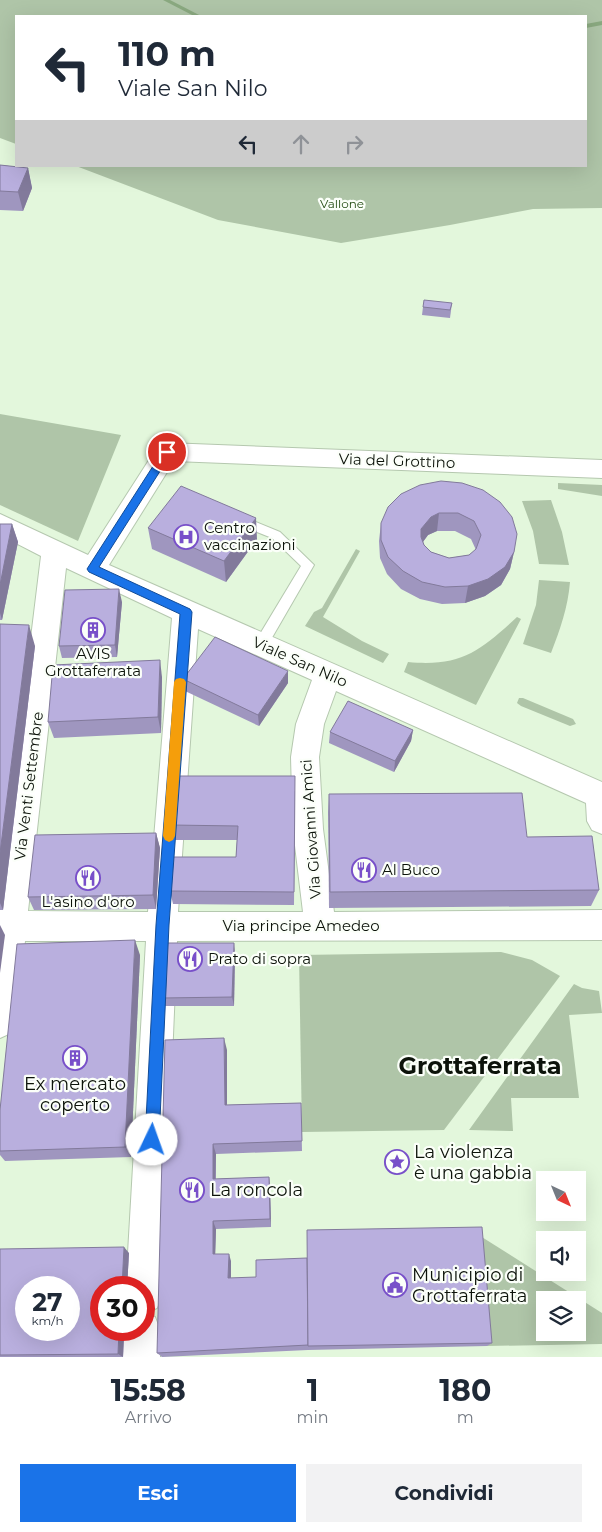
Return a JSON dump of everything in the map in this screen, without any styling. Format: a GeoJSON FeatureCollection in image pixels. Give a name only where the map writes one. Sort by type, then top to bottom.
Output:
{"type":"FeatureCollection","features":[{"type":"Feature","properties":{"kind":"street","name":"Via del Grottino"},"geometry":{"type":"LineString","coordinates":[[93,569],[167,452],[602,469]]}},
{"type":"Feature","properties":{"kind":"street","name":"Viale San Nilo"},"geometry":{"type":"LineString","coordinates":[[0,524],[186,612],[328,674],[601,804]]}},
{"type":"Feature","properties":{"kind":"street","name":"Via Venti Settembre"},"geometry":{"type":"LineString","coordinates":[[0,1022],[6,926],[55,550]]}},
{"type":"Feature","properties":{"kind":"street"},"geometry":{"type":"LineString","coordinates":[[145,1276],[162,925],[186,612]]}},
{"type":"Feature","properties":{"kind":"street","name":"Via Giovanni Amici"},"geometry":{"type":"LineString","coordinates":[[320,927],[308,829],[305,757],[310,724],[328,674]]}},
{"type":"Feature","properties":{"kind":"street","name":"Via principe Amedeo"},"geometry":{"type":"LineString","coordinates":[[6,926],[320,927],[602,925]]}},
{"type":"Feature","properties":{"kind":"street"},"geometry":{"type":"LineString","coordinates":[[141,1357],[142,1341]]}},
{"type":"Feature","properties":{"kind":"lane"},"geometry":{"type":"LineString","coordinates":[[232,517],[276,536],[308,565],[261,644]]}},
{"type":"Feature","properties":{"kind":"green space","name":"Vallone"},"geometry":{"type":"Polygon","coordinates":[[[0,0],[602,0],[602,208],[533,209],[341,243],[218,220],[79,167],[587,167],[587,15],[15,15],[15,144],[0,138],[0,0]]]}},
{"type":"Feature","properties":{"kind":"green space"},"geometry":{"type":"Polygon","coordinates":[[[0,414],[121,435],[78,541],[0,505],[0,414]]]}},
{"type":"Feature","properties":{"kind":"green space"},"geometry":{"type":"Polygon","coordinates":[[[558,483],[602,485],[602,496],[558,489],[558,483]]]}},
{"type":"Feature","properties":{"kind":"green space"},"geometry":{"type":"Polygon","coordinates":[[[551,500],[562,532],[569,565],[539,564],[533,531],[522,501],[551,500]]]}},
{"type":"Feature","properties":{"kind":"green space"},"geometry":{"type":"Polygon","coordinates":[[[356,549],[360,551],[323,617],[362,641],[389,654],[383,663],[305,626],[314,612],[322,608],[356,549]]]}},
{"type":"Feature","properties":{"kind":"green space"},"geometry":{"type":"Polygon","coordinates":[[[539,580],[570,582],[563,618],[551,653],[523,644],[536,605],[539,580]]]}},
{"type":"Feature","properties":{"kind":"green space"},"geometry":{"type":"Polygon","coordinates":[[[517,617],[521,619],[476,705],[404,672],[408,662],[442,662],[468,654],[492,639],[517,617]]]}},
{"type":"Feature","properties":{"kind":"green space"},"geometry":{"type":"Polygon","coordinates":[[[519,698],[573,719],[576,724],[570,726],[521,706],[517,703],[519,698]]]}},
{"type":"Feature","properties":{"kind":"green space"},"geometry":{"type":"Polygon","coordinates":[[[501,952],[532,960],[560,976],[444,1130],[302,1132],[299,955],[501,952]]]}},
{"type":"Feature","properties":{"kind":"green space"},"geometry":{"type":"Polygon","coordinates":[[[574,984],[582,988],[599,991],[602,1013],[569,1015],[579,1098],[511,1098],[513,1131],[469,1130],[574,984]]]}},
{"type":"Feature","properties":{"kind":"green space"},"geometry":{"type":"Polygon","coordinates":[[[477,1234],[536,1271],[536,1281],[551,1281],[567,1291],[536,1291],[536,1341],[586,1341],[586,1303],[602,1313],[602,1344],[487,1346],[477,1234]]]}},
{"type":"Feature","properties":{"kind":"building"},"geometry":{"type":"Polygon","coordinates":[[[0,165],[28,168],[18,192],[0,191],[0,165]]]}},
{"type":"Feature","properties":{"kind":"building"},"geometry":{"type":"Polygon","coordinates":[[[424,300],[452,303],[450,310],[423,307],[424,300]]]}},
{"type":"Feature","properties":{"kind":"building"},"geometry":{"type":"Polygon","coordinates":[[[441,481],[462,483],[483,490],[500,502],[512,517],[517,534],[514,552],[505,567],[488,579],[468,586],[445,587],[422,582],[403,571],[388,557],[381,540],[381,523],[388,507],[401,494],[420,485],[441,481]],[[439,513],[431,517],[421,529],[424,545],[431,552],[449,558],[469,555],[476,549],[481,535],[474,521],[458,513],[439,513]]]}},
{"type":"Feature","properties":{"kind":"building"},"geometry":{"type":"Polygon","coordinates":[[[181,486],[256,518],[224,561],[148,528],[181,486]]]}},
{"type":"Feature","properties":{"kind":"building"},"geometry":{"type":"Polygon","coordinates":[[[0,524],[12,524],[0,585],[0,524]]]}},
{"type":"Feature","properties":{"kind":"building","name":"AVIS Grottaferrata"},"geometry":{"type":"Polygon","coordinates":[[[119,589],[115,645],[59,646],[65,590],[119,589]]]}},
{"type":"Feature","properties":{"kind":"building"},"geometry":{"type":"Polygon","coordinates":[[[0,624],[29,625],[0,853],[0,624]]]}},
{"type":"Feature","properties":{"kind":"building"},"geometry":{"type":"Polygon","coordinates":[[[215,637],[288,671],[258,715],[183,679],[215,637]]]}},
{"type":"Feature","properties":{"kind":"building"},"geometry":{"type":"Polygon","coordinates":[[[160,660],[158,717],[48,722],[53,665],[160,660]]]}},
{"type":"Feature","properties":{"kind":"building"},"geometry":{"type":"Polygon","coordinates":[[[348,701],[413,730],[395,761],[330,732],[348,701]]]}},
{"type":"Feature","properties":{"kind":"building"},"geometry":{"type":"Polygon","coordinates":[[[175,776],[295,776],[294,892],[170,891],[173,857],[236,857],[238,826],[172,825],[175,776]]]}},
{"type":"Feature","properties":{"kind":"building"},"geometry":{"type":"Polygon","coordinates":[[[522,793],[527,837],[592,836],[599,890],[330,892],[329,794],[522,793]]]}},
{"type":"Feature","properties":{"kind":"building"},"geometry":{"type":"Polygon","coordinates":[[[156,833],[153,895],[28,897],[35,835],[156,833]]]}},
{"type":"Feature","properties":{"kind":"building","name":"Ex mercato coperto"},"geometry":{"type":"Polygon","coordinates":[[[135,940],[125,1147],[0,1151],[0,1110],[17,944],[135,940]]]}},
{"type":"Feature","properties":{"kind":"building"},"geometry":{"type":"Polygon","coordinates":[[[165,943],[234,943],[232,997],[162,998],[165,943]]]}},
{"type":"Feature","properties":{"kind":"building"},"geometry":{"type":"Polygon","coordinates":[[[224,1038],[225,1105],[301,1103],[302,1141],[213,1144],[213,1179],[269,1177],[270,1219],[213,1221],[213,1254],[229,1254],[228,1278],[256,1277],[256,1260],[307,1258],[308,1345],[157,1353],[165,1040],[224,1038]]]}},
{"type":"Feature","properties":{"kind":"building"},"geometry":{"type":"Polygon","coordinates":[[[482,1227],[492,1343],[308,1346],[307,1230],[482,1227]]]}},
{"type":"Feature","properties":{"kind":"building"},"geometry":{"type":"Polygon","coordinates":[[[124,1247],[123,1276],[90,1276],[90,1341],[119,1341],[118,1354],[0,1355],[0,1249],[124,1247]]]}},
{"type":"Feature","properties":{"kind":"waterway"},"geometry":{"type":"LineString","coordinates":[[166,0],[196,15]]}},
{"type":"Feature","properties":{"kind":"waterway"},"geometry":{"type":"LineString","coordinates":[[587,26],[602,23]]}},
{"type":"Feature","properties":{"kind":"slow traffic"},"geometry":{"type":"LineString","coordinates":[[169,836],[180,682]]}},
{"type":"Feature","properties":{"kind":"place","name":"Centro vaccinazioni"},"geometry":{"type":"Point","coordinates":[186,537]}},
{"type":"Feature","properties":{"kind":"place","name":"AVIS Grottaferrata"},"geometry":{"type":"Point","coordinates":[93,630]}},
{"type":"Feature","properties":{"kind":"place","name":"Al Buco"},"geometry":{"type":"Point","coordinates":[364,870]}},
{"type":"Feature","properties":{"kind":"place","name":"L'asino d'oro"},"geometry":{"type":"Point","coordinates":[88,878]}},
{"type":"Feature","properties":{"kind":"place","name":"Prato di sopra"},"geometry":{"type":"Point","coordinates":[190,959]}},
{"type":"Feature","properties":{"kind":"place","name":"Ex mercato coperto"},"geometry":{"type":"Point","coordinates":[75,1058]}},
{"type":"Feature","properties":{"kind":"place","name":"La violenza è una gabbia"},"geometry":{"type":"Point","coordinates":[397,1162]}},
{"type":"Feature","properties":{"kind":"place","name":"La roncola"},"geometry":{"type":"Point","coordinates":[192,1190]}},
{"type":"Feature","properties":{"kind":"place","name":"Municipio di Grottaferrata"},"geometry":{"type":"Point","coordinates":[395,1285]}},
{"type":"Feature","properties":{"kind":"district","name":"Grottaferrata"},"geometry":{"type":"Point","coordinates":[480,1066]}},
{"type":"Feature","properties":{"kind":"route"},"geometry":{"type":"LineString","coordinates":[[152,1140],[162,925],[186,612],[93,569],[167,452]]}}]}
